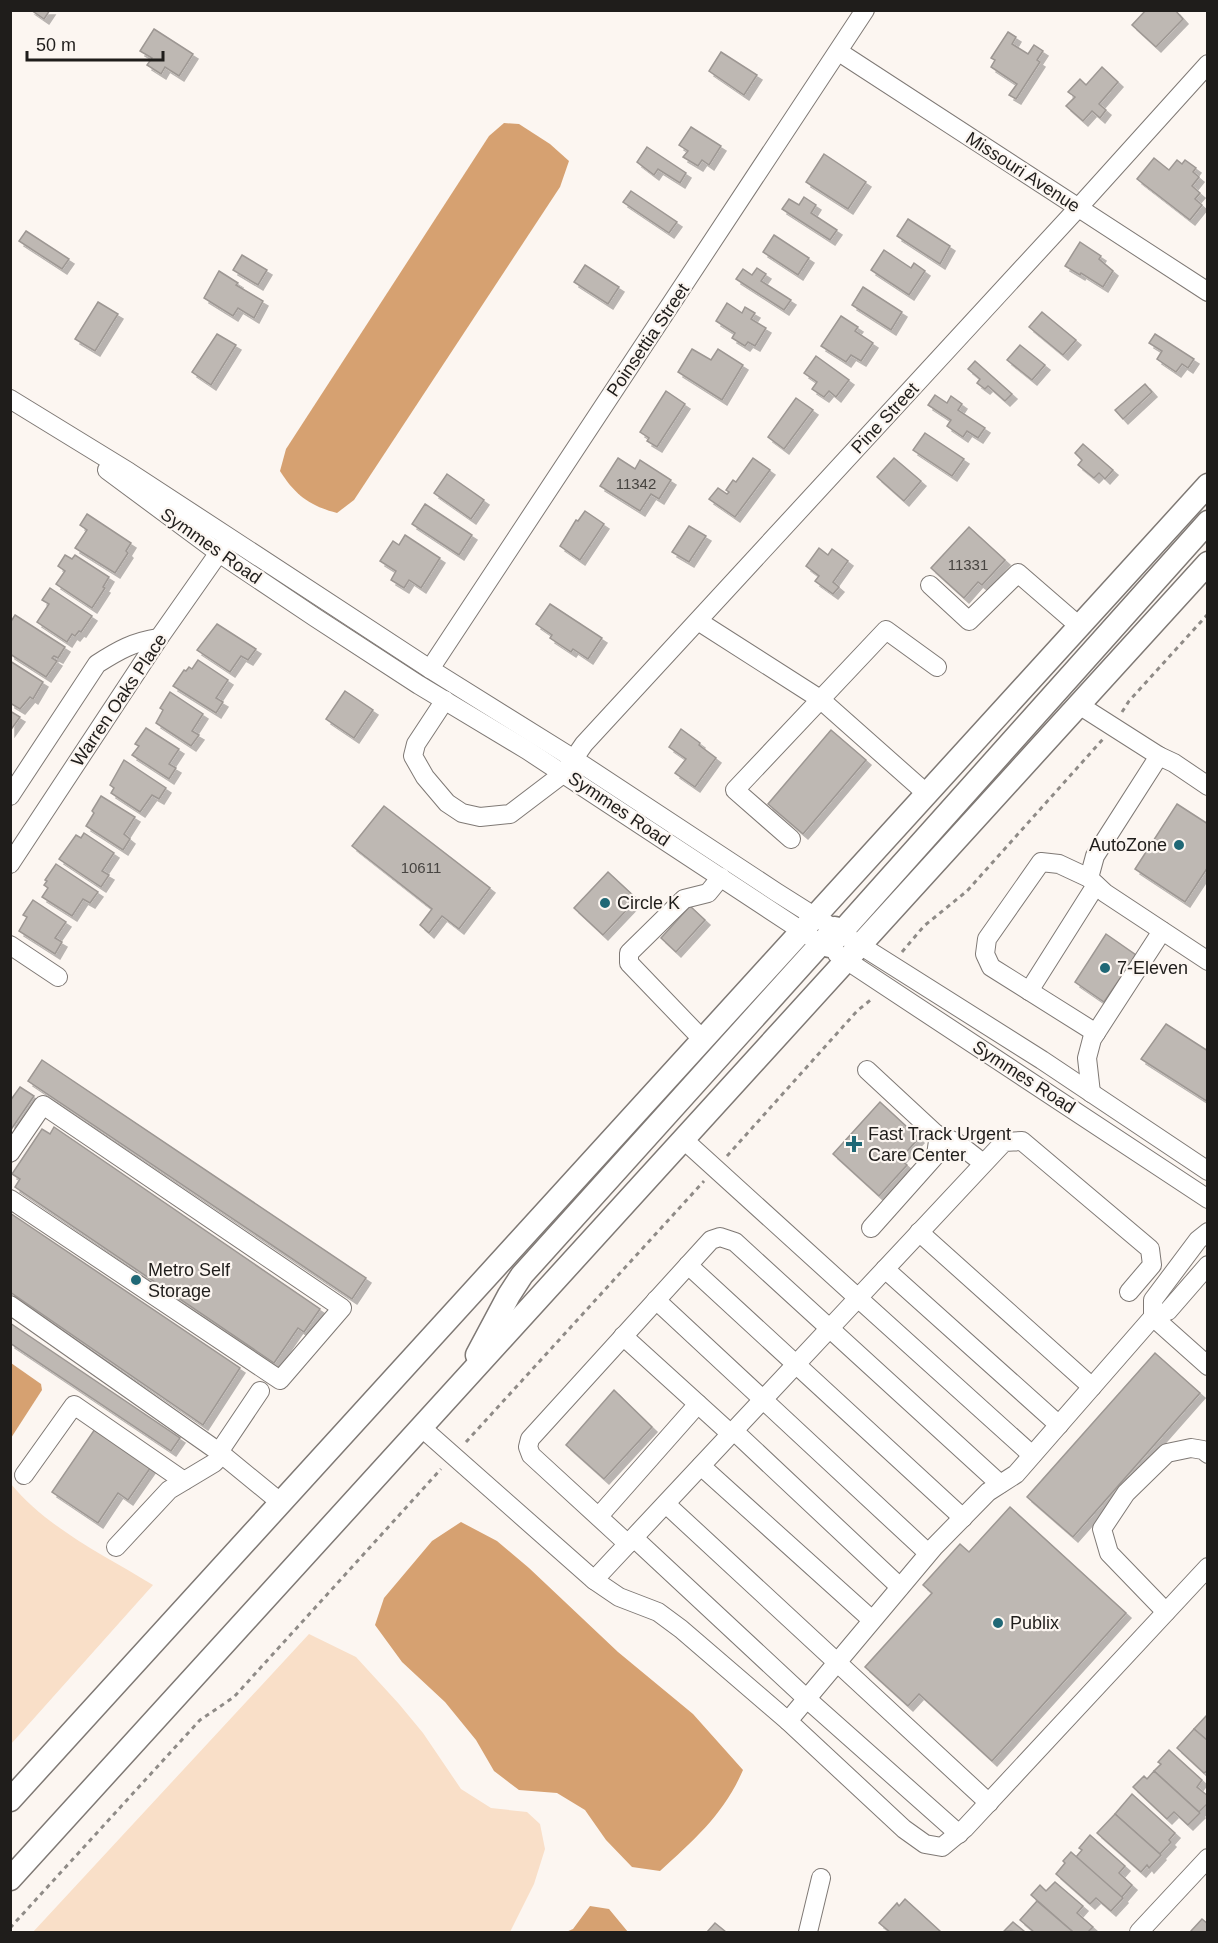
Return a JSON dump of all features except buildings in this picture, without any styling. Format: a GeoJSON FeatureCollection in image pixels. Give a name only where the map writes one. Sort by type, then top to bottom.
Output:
{"type":"FeatureCollection","features":[{"type":"Feature","properties":{"kind":"main road"},"geometry":{"type":"LineString","coordinates":[[10,1800],[1078,625],[1208,485]]}},
{"type":"Feature","properties":{"kind":"main road"},"geometry":{"type":"LineString","coordinates":[[467,1379],[497,1317],[522,1275],[1208,522]]}},
{"type":"Feature","properties":{"kind":"main road"},"geometry":{"type":"LineString","coordinates":[[10,1879],[1208,563]]}},
{"type":"Feature","properties":{"kind":"street","name":"Poinsettia Street"},"geometry":{"type":"LineString","coordinates":[[430,669],[865,10]]}},
{"type":"Feature","properties":{"kind":"street","name":"Missouri Avenue"},"geometry":{"type":"LineString","coordinates":[[839,52],[1208,292]]}},
{"type":"Feature","properties":{"kind":"street","name":"Pine Street"},"geometry":{"type":"LineString","coordinates":[[445,700],[416,744],[413,756],[435,790],[447,803],[462,813],[480,817],[510,814],[569,766],[585,744],[1208,64]]}},
{"type":"Feature","properties":{"kind":"street","name":"Symmes Road"},"geometry":{"type":"LineString","coordinates":[[10,399],[129,472],[430,669],[569,766],[721,877],[808,923]]}},
{"type":"Feature","properties":{"kind":"street","name":"Symmes Road"},"geometry":{"type":"LineString","coordinates":[[34,414],[219,553],[445,700],[569,766],[854,953],[1208,1199]]}},
{"type":"Feature","properties":{"kind":"street","name":"Warren Oaks Place"},"geometry":{"type":"LineString","coordinates":[[10,864],[159,638],[229,537]]}},
{"type":"Feature","properties":{"kind":"street"},"geometry":{"type":"LineString","coordinates":[[930,585],[969,621],[1018,573],[1078,625]]}},
{"type":"Feature","properties":{"kind":"street"},"geometry":{"type":"LineString","coordinates":[[698,621],[820,699],[926,793]]}},
{"type":"Feature","properties":{"kind":"street"},"geometry":{"type":"LineString","coordinates":[[791,839],[735,790],[886,630],[937,667]]}},
{"type":"Feature","properties":{"kind":"street"},"geometry":{"type":"LineString","coordinates":[[10,796],[97,664],[118,650],[139,641],[159,638]]}},
{"type":"Feature","properties":{"kind":"street"},"geometry":{"type":"LineString","coordinates":[[1079,705],[1208,786]]}},
{"type":"Feature","properties":{"kind":"street"},"geometry":{"type":"LineString","coordinates":[[1029,991],[1093,882],[1095,856],[1159,756]]}},
{"type":"Feature","properties":{"kind":"street"},"geometry":{"type":"LineString","coordinates":[[1096,1033],[991,968],[984,954],[987,939],[1041,862],[1059,864],[1093,882],[1105,893],[1208,961]]}},
{"type":"Feature","properties":{"kind":"street"},"geometry":{"type":"LineString","coordinates":[[702,1039],[629,963],[629,952],[684,899],[708,893],[721,877]]}},
{"type":"Feature","properties":{"kind":"street"},"geometry":{"type":"LineString","coordinates":[[1091,1093],[1087,1058],[1092,1039],[1162,931]]}},
{"type":"Feature","properties":{"kind":"street"},"geometry":{"type":"LineString","coordinates":[[10,945],[58,977]]}},
{"type":"Feature","properties":{"kind":"street","name":"Symmes Road"},"geometry":{"type":"LineString","coordinates":[[854,953],[1091,1093],[1208,1171]]}},
{"type":"Feature","properties":{"kind":"street"},"geometry":{"type":"LineString","coordinates":[[867,1070],[936,1134],[956,1142],[983,1162]]}},
{"type":"Feature","properties":{"kind":"street"},"geometry":{"type":"LineString","coordinates":[[10,1153],[43,1105],[342,1308],[280,1380],[10,1199]]}},
{"type":"Feature","properties":{"kind":"street"},"geometry":{"type":"LineString","coordinates":[[871,1228],[936,1155],[938,1141],[936,1134]]}},
{"type":"Feature","properties":{"kind":"street"},"geometry":{"type":"LineString","coordinates":[[684,1140],[1032,1455]]}},
{"type":"Feature","properties":{"kind":"street"},"geometry":{"type":"LineString","coordinates":[[594,1580],[1004,1142],[1022,1141],[1150,1249],[1152,1265],[1129,1292]]}},
{"type":"Feature","properties":{"kind":"street"},"geometry":{"type":"LineString","coordinates":[[919,1232],[1092,1387]]}},
{"type":"Feature","properties":{"kind":"street"},"geometry":{"type":"LineString","coordinates":[[1153,1317],[1154,1300],[1198,1240],[1208,1232]]}},
{"type":"Feature","properties":{"kind":"street"},"geometry":{"type":"LineString","coordinates":[[958,1834],[631,1541],[598,1516],[531,1455],[528,1446],[535,1432],[688,1265],[711,1240],[720,1237],[735,1242],[1000,1484]]}},
{"type":"Feature","properties":{"kind":"street"},"geometry":{"type":"LineString","coordinates":[[688,1265],[963,1518]]}},
{"type":"Feature","properties":{"kind":"street"},"geometry":{"type":"LineString","coordinates":[[788,1721],[928,1553],[988,1492],[1016,1473],[1153,1317],[1168,1311],[1208,1265]]}},
{"type":"Feature","properties":{"kind":"street"},"geometry":{"type":"LineString","coordinates":[[885,1269],[1059,1425]]}},
{"type":"Feature","properties":{"kind":"street"},"geometry":{"type":"LineString","coordinates":[[656,1300],[928,1553]]}},
{"type":"Feature","properties":{"kind":"street"},"geometry":{"type":"LineString","coordinates":[[10,1305],[220,1453],[280,1502]]}},
{"type":"Feature","properties":{"kind":"street"},"geometry":{"type":"LineString","coordinates":[[1153,1317],[1208,1366]]}},
{"type":"Feature","properties":{"kind":"street"},"geometry":{"type":"LineString","coordinates":[[623,1336],[698,1404],[733,1432],[900,1587]]}},
{"type":"Feature","properties":{"kind":"street"},"geometry":{"type":"LineString","coordinates":[[116,1547],[169,1490],[214,1463],[260,1391]]}},
{"type":"Feature","properties":{"kind":"street"},"geometry":{"type":"LineString","coordinates":[[598,1516],[698,1404]]}},
{"type":"Feature","properties":{"kind":"street"},"geometry":{"type":"LineString","coordinates":[[24,1475],[74,1405],[184,1480]]}},
{"type":"Feature","properties":{"kind":"street"},"geometry":{"type":"LineString","coordinates":[[422,1428],[594,1580],[619,1597],[658,1612],[681,1629],[788,1721],[904,1829],[925,1844],[942,1847],[958,1834],[1208,1567]]}},
{"type":"Feature","properties":{"kind":"street"},"geometry":{"type":"LineString","coordinates":[[1166,1612],[1108,1552],[1102,1528],[1126,1493],[1167,1453],[1191,1448],[1203,1449],[1208,1454]]}},
{"type":"Feature","properties":{"kind":"street"},"geometry":{"type":"LineString","coordinates":[[701,1466],[872,1620]]}},
{"type":"Feature","properties":{"kind":"street"},"geometry":{"type":"LineString","coordinates":[[666,1504],[989,1803]]}},
{"type":"Feature","properties":{"kind":"street"},"geometry":{"type":"LineString","coordinates":[[1139,1932],[1208,1858]]}},
{"type":"Feature","properties":{"kind":"street"},"geometry":{"type":"LineString","coordinates":[[808,1932],[821,1878]]}},
{"type":"Feature","properties":{"kind":"path"},"geometry":{"type":"LineString","coordinates":[[1121,712],[1208,614]]}},
{"type":"Feature","properties":{"kind":"path"},"geometry":{"type":"LineString","coordinates":[[905,947],[924,926],[967,891],[1098,746]]}},
{"type":"Feature","properties":{"kind":"path"},"geometry":{"type":"LineString","coordinates":[[733,1149],[857,1011],[873,998]]}},
{"type":"Feature","properties":{"kind":"path"},"geometry":{"type":"LineString","coordinates":[[471,1436],[693,1192]]}},
{"type":"Feature","properties":{"kind":"path"},"geometry":{"type":"LineString","coordinates":[[10,1928],[200,1720],[234,1697],[435,1476]]}},
{"type":"Feature","properties":{"kind":"shaded area"},"geometry":{"type":"Polygon","coordinates":[[[504,123],[519,124],[550,144],[569,161],[560,187],[354,500],[337,513],[319,507],[291,487],[280,471],[286,449],[489,136],[504,123]]]}},
{"type":"Feature","properties":{"kind":"shaded area"},"geometry":{"type":"Polygon","coordinates":[[[11,1363],[41,1384],[42,1390],[11,1438],[11,1363]]]}},
{"type":"Feature","properties":{"kind":"shaded area"},"geometry":{"type":"Polygon","coordinates":[[[11,1484],[25,1500],[59,1527],[153,1585],[11,1744],[11,1484]]]}},
{"type":"Feature","properties":{"kind":"shaded area"},"geometry":{"type":"Polygon","coordinates":[[[461,1522],[497,1541],[529,1568],[618,1652],[693,1714],[743,1770],[718,1813],[697,1837],[660,1871],[632,1867],[606,1840],[585,1810],[557,1793],[519,1790],[494,1771],[476,1740],[445,1702],[402,1662],[375,1625],[384,1598],[432,1541],[461,1522]]]}},
{"type":"Feature","properties":{"kind":"shaded area"},"geometry":{"type":"Polygon","coordinates":[[[309,1634],[356,1657],[423,1733],[461,1789],[491,1808],[527,1812],[540,1824],[545,1849],[534,1884],[510,1932],[33,1932],[309,1634]]]}},
{"type":"Feature","properties":{"kind":"shaded area"},"geometry":{"type":"Polygon","coordinates":[[[590,1906],[609,1909],[628,1932],[566,1932],[573,1929],[590,1906]]]}},
{"type":"Feature","properties":{"kind":"place","name":"AutoZone"},"geometry":{"type":"Point","coordinates":[1179,845]}},
{"type":"Feature","properties":{"kind":"place","name":"Circle K"},"geometry":{"type":"Point","coordinates":[605,903]}},
{"type":"Feature","properties":{"kind":"place","name":"7-Eleven"},"geometry":{"type":"Point","coordinates":[1105,968]}},
{"type":"Feature","properties":{"kind":"place","name":"Fast Track Urgent Care Center"},"geometry":{"type":"Point","coordinates":[854,1144]}},
{"type":"Feature","properties":{"kind":"place","name":"Metro Self Storage"},"geometry":{"type":"Point","coordinates":[136,1280]}},
{"type":"Feature","properties":{"kind":"place","name":"Publix"},"geometry":{"type":"Point","coordinates":[998,1623]}}]}
